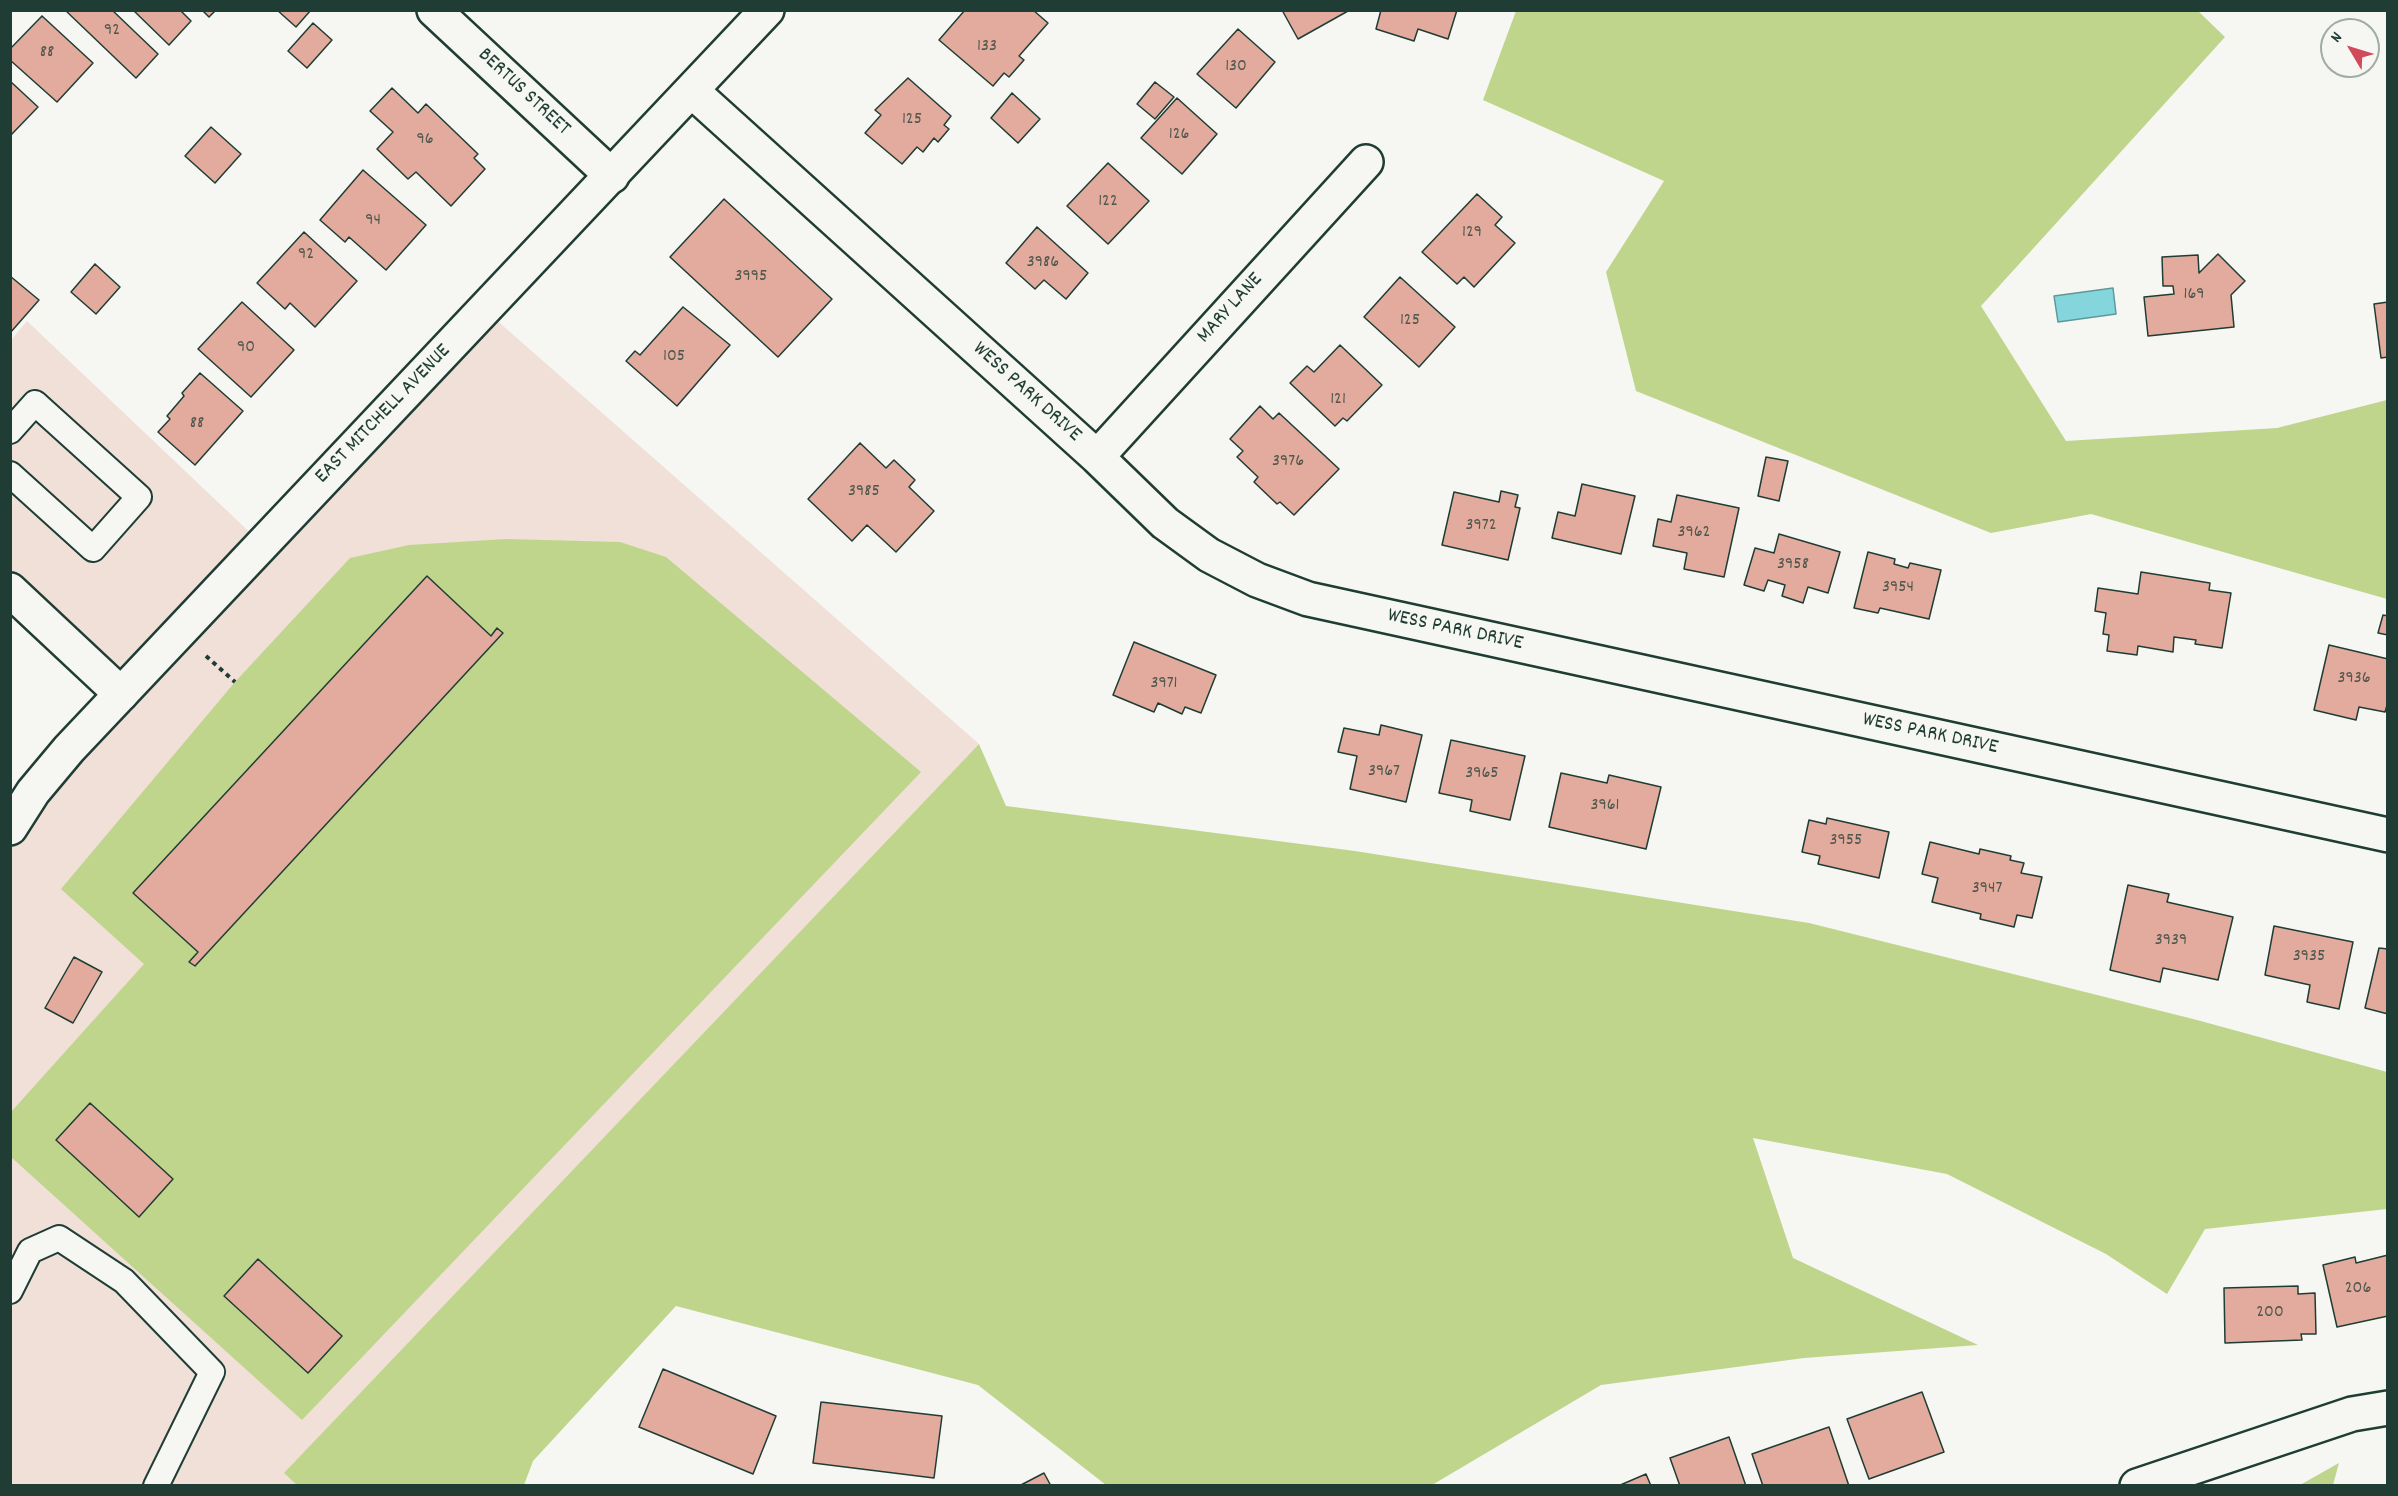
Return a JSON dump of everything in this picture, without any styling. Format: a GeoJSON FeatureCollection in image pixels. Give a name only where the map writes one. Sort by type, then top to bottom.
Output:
{"type":"FeatureCollection","features":[{"type":"Feature","properties":{"kind":"street","name":"BERTUS STREET"},"geometry":{"type":"LineString","coordinates":[[434,10],[612,176]]}},
{"type":"Feature","properties":{"kind":"street","name":"EAST MITCHELL AVENUE"},"geometry":{"type":"LineString","coordinates":[[10,828],[47,775],[121,694],[270,534],[693,91],[766,10]]}},
{"type":"Feature","properties":{"kind":"street","name":"WESS PARK DRIVE"},"geometry":{"type":"LineString","coordinates":[[693,91],[1097,457],[1165,523],[1209,555],[1257,580],[1308,598],[2388,835]]}},
{"type":"Feature","properties":{"kind":"street","name":"MARY LANE"},"geometry":{"type":"LineString","coordinates":[[1097,457],[1366,162]]}},
{"type":"Feature","properties":{"kind":"street"},"geometry":{"type":"LineString","coordinates":[[10,590],[121,694]]}},
{"type":"Feature","properties":{"kind":"street"},"geometry":{"type":"LineString","coordinates":[[2137,1485],[2352,1414],[2388,1408]]}},
{"type":"Feature","properties":{"kind":"lane"},"geometry":{"type":"LineString","coordinates":[[10,431],[35,403],[139,497],[93,549],[10,474]]}},
{"type":"Feature","properties":{"kind":"lane"},"geometry":{"type":"LineString","coordinates":[[10,1291],[30,1251],[59,1239],[124,1281],[212,1372],[156,1485]]}},
{"type":"Feature","properties":{"kind":"shaded area"},"geometry":{"type":"Polygon","coordinates":[[[485,310],[979,744],[285,1473],[298,1485],[11,1485],[10,828],[121,694],[11,590],[11,340],[27,321],[261,543],[485,310]]]}},
{"type":"Feature","properties":{"kind":"green space"},"geometry":{"type":"Polygon","coordinates":[[[1516,11],[2198,11],[2225,37],[1981,306],[2066,441],[2277,428],[2387,400],[2387,599],[2091,514],[1991,533],[1636,391],[1606,272],[1664,181],[1483,100],[1516,11]]]}},
{"type":"Feature","properties":{"kind":"green space"},"geometry":{"type":"Polygon","coordinates":[[[506,539],[620,542],[666,557],[921,772],[302,1420],[11,1157],[11,1112],[144,964],[61,889],[235,682],[350,558],[409,545],[506,539]]]}},
{"type":"Feature","properties":{"kind":"green space"},"geometry":{"type":"Polygon","coordinates":[[[979,744],[1006,806],[1355,851],[1809,923],[2197,1020],[2387,1072],[2387,1209],[2205,1229],[2167,1294],[2106,1254],[1947,1174],[1753,1138],[1793,1258],[1978,1345],[1804,1358],[1601,1385],[1432,1485],[1106,1485],[978,1385],[676,1306],[533,1461],[524,1485],[298,1486],[284,1473],[979,744]]]}},
{"type":"Feature","properties":{"kind":"green space"},"geometry":{"type":"Polygon","coordinates":[[[2339,1463],[2333,1485],[2300,1485],[2339,1463]]]}},
{"type":"Feature","properties":{"kind":"water"},"geometry":{"type":"Polygon","coordinates":[[[2113,288],[2116,314],[2058,322],[2054,296],[2113,288]]]}},
{"type":"Feature","properties":{"kind":"building"},"geometry":{"type":"Polygon","coordinates":[[[65,10],[112,10],[158,54],[136,78],[65,10]]]}},
{"type":"Feature","properties":{"kind":"building"},"geometry":{"type":"Polygon","coordinates":[[[133,10],[180,10],[191,21],[169,45],[133,10]]]}},
{"type":"Feature","properties":{"kind":"building"},"geometry":{"type":"Polygon","coordinates":[[[202,10],[216,10],[209,17],[202,10]]]}},
{"type":"Feature","properties":{"kind":"building"},"geometry":{"type":"Polygon","coordinates":[[[277,10],[311,10],[296,27],[277,10]]]}},
{"type":"Feature","properties":{"kind":"building"},"geometry":{"type":"Polygon","coordinates":[[[965,10],[1033,10],[1048,23],[1019,56],[1024,60],[1009,77],[1004,73],[993,86],[939,40],[965,10]]]}},
{"type":"Feature","properties":{"kind":"building"},"geometry":{"type":"Polygon","coordinates":[[[1282,10],[1348,10],[1348,11],[1298,39],[1282,10]]]}},
{"type":"Feature","properties":{"kind":"building"},"geometry":{"type":"Polygon","coordinates":[[[1381,10],[1457,10],[1448,39],[1418,29],[1414,41],[1376,29],[1381,10]]]}},
{"type":"Feature","properties":{"kind":"building"},"geometry":{"type":"Polygon","coordinates":[[[42,16],[93,63],[57,102],[10,60],[10,49],[42,16]]]}},
{"type":"Feature","properties":{"kind":"building"},"geometry":{"type":"Polygon","coordinates":[[[313,23],[332,40],[307,68],[288,51],[313,23]]]}},
{"type":"Feature","properties":{"kind":"building"},"geometry":{"type":"Polygon","coordinates":[[[1238,29],[1275,62],[1236,108],[1197,74],[1238,29]]]}},
{"type":"Feature","properties":{"kind":"building"},"geometry":{"type":"Polygon","coordinates":[[[908,78],[951,116],[944,125],[949,129],[938,142],[934,138],[923,152],[917,147],[902,164],[865,133],[881,115],[875,110],[908,78]]]}},
{"type":"Feature","properties":{"kind":"building"},"geometry":{"type":"Polygon","coordinates":[[[10,81],[38,107],[10,136],[10,81]]]}},
{"type":"Feature","properties":{"kind":"building"},"geometry":{"type":"Polygon","coordinates":[[[1155,82],[1174,97],[1155,119],[1137,104],[1155,82]]]}},
{"type":"Feature","properties":{"kind":"building"},"geometry":{"type":"Polygon","coordinates":[[[392,88],[418,113],[426,104],[478,154],[474,158],[485,169],[451,206],[416,172],[408,179],[377,149],[393,132],[370,111],[392,88]]]}},
{"type":"Feature","properties":{"kind":"building"},"geometry":{"type":"Polygon","coordinates":[[[1012,93],[1040,119],[1018,143],[991,118],[1012,93]]]}},
{"type":"Feature","properties":{"kind":"building"},"geometry":{"type":"Polygon","coordinates":[[[1177,98],[1217,134],[1182,174],[1141,138],[1177,98]]]}},
{"type":"Feature","properties":{"kind":"building"},"geometry":{"type":"Polygon","coordinates":[[[211,127],[241,154],[215,183],[185,156],[211,127]]]}},
{"type":"Feature","properties":{"kind":"building"},"geometry":{"type":"Polygon","coordinates":[[[1108,163],[1149,201],[1108,244],[1067,206],[1108,163]]]}},
{"type":"Feature","properties":{"kind":"building"},"geometry":{"type":"Polygon","coordinates":[[[363,170],[426,225],[386,270],[349,237],[345,242],[320,220],[363,170]]]}},
{"type":"Feature","properties":{"kind":"building"},"geometry":{"type":"Polygon","coordinates":[[[1477,194],[1502,217],[1495,225],[1515,243],[1474,287],[1464,277],[1457,284],[1422,252],[1477,194]]]}},
{"type":"Feature","properties":{"kind":"building"},"geometry":{"type":"Polygon","coordinates":[[[724,199],[832,299],[778,357],[670,257],[724,199]]]}},
{"type":"Feature","properties":{"kind":"building"},"geometry":{"type":"Polygon","coordinates":[[[1037,227],[1088,273],[1066,299],[1044,280],[1035,289],[1006,263],[1037,227]]]}},
{"type":"Feature","properties":{"kind":"building"},"geometry":{"type":"Polygon","coordinates":[[[304,232],[357,281],[315,327],[290,303],[285,309],[257,283],[304,232]]]}},
{"type":"Feature","properties":{"kind":"building"},"geometry":{"type":"Polygon","coordinates":[[[2218,254],[2245,281],[2231,295],[2234,327],[2148,336],[2144,297],[2174,294],[2173,286],[2163,286],[2162,257],[2198,255],[2199,273],[2218,254]]]}},
{"type":"Feature","properties":{"kind":"building"},"geometry":{"type":"Polygon","coordinates":[[[95,264],[120,287],[96,314],[71,292],[95,264]]]}},
{"type":"Feature","properties":{"kind":"building"},"geometry":{"type":"Polygon","coordinates":[[[10,276],[39,300],[10,333],[10,276]]]}},
{"type":"Feature","properties":{"kind":"building"},"geometry":{"type":"Polygon","coordinates":[[[1400,277],[1455,327],[1419,367],[1364,317],[1400,277]]]}},
{"type":"Feature","properties":{"kind":"building"},"geometry":{"type":"Polygon","coordinates":[[[242,302],[294,350],[251,397],[198,349],[242,302]]]}},
{"type":"Feature","properties":{"kind":"building"},"geometry":{"type":"Polygon","coordinates":[[[2388,302],[2388,357],[2381,358],[2374,304],[2388,302]]]}},
{"type":"Feature","properties":{"kind":"building"},"geometry":{"type":"Polygon","coordinates":[[[683,307],[730,345],[677,406],[626,361],[635,351],[640,355],[683,307]]]}},
{"type":"Feature","properties":{"kind":"building"},"geometry":{"type":"Polygon","coordinates":[[[1340,345],[1382,385],[1347,421],[1343,418],[1335,426],[1290,383],[1307,366],[1314,372],[1340,345]]]}},
{"type":"Feature","properties":{"kind":"building"},"geometry":{"type":"Polygon","coordinates":[[[200,373],[243,411],[195,465],[158,432],[170,419],[167,416],[184,396],[182,393],[200,373]]]}},
{"type":"Feature","properties":{"kind":"building"},"geometry":{"type":"Polygon","coordinates":[[[1260,406],[1273,419],[1279,413],[1339,469],[1294,515],[1280,502],[1277,504],[1254,482],[1258,477],[1237,457],[1243,451],[1230,439],[1260,406]]]}},
{"type":"Feature","properties":{"kind":"building"},"geometry":{"type":"Polygon","coordinates":[[[860,443],[886,468],[894,460],[915,480],[909,487],[934,511],[896,552],[867,525],[852,541],[808,499],[860,443]]]}},
{"type":"Feature","properties":{"kind":"building"},"geometry":{"type":"Polygon","coordinates":[[[1766,457],[1788,461],[1779,501],[1758,496],[1766,457]]]}},
{"type":"Feature","properties":{"kind":"building"},"geometry":{"type":"Polygon","coordinates":[[[1582,484],[1635,496],[1621,554],[1552,538],[1558,512],[1575,516],[1582,484]]]}},
{"type":"Feature","properties":{"kind":"building"},"geometry":{"type":"Polygon","coordinates":[[[1501,491],[1518,495],[1515,507],[1520,508],[1508,560],[1442,545],[1454,492],[1499,502],[1501,491]]]}},
{"type":"Feature","properties":{"kind":"building"},"geometry":{"type":"Polygon","coordinates":[[[1677,495],[1739,508],[1724,577],[1684,569],[1687,553],[1653,546],[1658,519],[1671,522],[1677,495]]]}},
{"type":"Feature","properties":{"kind":"building"},"geometry":{"type":"Polygon","coordinates":[[[1779,534],[1840,552],[1828,593],[1808,587],[1803,603],[1782,596],[1785,585],[1768,580],[1764,591],[1744,585],[1755,548],[1774,553],[1779,534]]]}},
{"type":"Feature","properties":{"kind":"building"},"geometry":{"type":"Polygon","coordinates":[[[1868,552],[1895,559],[1894,564],[1908,568],[1910,563],[1941,570],[1929,619],[1880,608],[1878,613],[1854,608],[1868,552]]]}},
{"type":"Feature","properties":{"kind":"building"},"geometry":{"type":"Polygon","coordinates":[[[2141,572],[2210,583],[2209,590],[2231,593],[2222,648],[2195,644],[2196,640],[2174,637],[2173,652],[2138,646],[2137,655],[2107,651],[2109,635],[2103,634],[2106,613],[2095,611],[2098,588],[2138,594],[2141,572]]]}},
{"type":"Feature","properties":{"kind":"building"},"geometry":{"type":"Polygon","coordinates":[[[427,576],[491,636],[497,628],[503,633],[195,966],[189,962],[198,952],[133,893],[427,576]]]}},
{"type":"Feature","properties":{"kind":"building"},"geometry":{"type":"Polygon","coordinates":[[[2383,615],[2388,616],[2388,635],[2378,633],[2383,615]]]}},
{"type":"Feature","properties":{"kind":"building"},"geometry":{"type":"Polygon","coordinates":[[[1134,642],[1216,675],[1201,713],[1185,707],[1182,714],[1158,703],[1154,712],[1113,695],[1134,642]]]}},
{"type":"Feature","properties":{"kind":"building"},"geometry":{"type":"Polygon","coordinates":[[[2329,645],[2388,659],[2388,702],[2385,712],[2359,707],[2356,720],[2314,710],[2329,645]]]}},
{"type":"Feature","properties":{"kind":"building"},"geometry":{"type":"Polygon","coordinates":[[[1381,725],[1422,735],[1406,802],[1350,789],[1357,756],[1338,752],[1344,728],[1379,735],[1381,725]]]}},
{"type":"Feature","properties":{"kind":"building"},"geometry":{"type":"Polygon","coordinates":[[[1451,740],[1525,756],[1510,820],[1470,811],[1472,800],[1439,793],[1451,740]]]}},
{"type":"Feature","properties":{"kind":"building"},"geometry":{"type":"Polygon","coordinates":[[[1561,773],[1607,783],[1609,775],[1661,787],[1646,849],[1549,827],[1561,773]]]}},
{"type":"Feature","properties":{"kind":"building"},"geometry":{"type":"Polygon","coordinates":[[[1827,818],[1889,832],[1879,878],[1818,864],[1820,856],[1802,852],[1809,820],[1826,824],[1827,818]]]}},
{"type":"Feature","properties":{"kind":"building"},"geometry":{"type":"Polygon","coordinates":[[[1930,842],[1979,854],[1980,849],[2011,856],[2010,860],[2024,863],[2021,873],[2042,877],[2032,918],[2017,915],[2014,927],[1980,919],[1981,914],[1932,902],[1938,878],[1922,874],[1930,842]]]}},
{"type":"Feature","properties":{"kind":"building"},"geometry":{"type":"Polygon","coordinates":[[[2128,885],[2169,894],[2167,902],[2233,917],[2218,980],[2163,968],[2160,982],[2110,970],[2128,885]]]}},
{"type":"Feature","properties":{"kind":"building"},"geometry":{"type":"Polygon","coordinates":[[[2274,926],[2353,942],[2339,1009],[2307,1002],[2310,985],[2265,975],[2274,926]]]}},
{"type":"Feature","properties":{"kind":"building"},"geometry":{"type":"Polygon","coordinates":[[[2379,948],[2388,949],[2388,1014],[2365,1008],[2379,948]]]}},
{"type":"Feature","properties":{"kind":"building"},"geometry":{"type":"Polygon","coordinates":[[[74,957],[102,972],[73,1023],[45,1008],[74,957]]]}},
{"type":"Feature","properties":{"kind":"building"},"geometry":{"type":"Polygon","coordinates":[[[90,1103],[173,1179],[139,1217],[56,1140],[90,1103]]]}},
{"type":"Feature","properties":{"kind":"building"},"geometry":{"type":"Polygon","coordinates":[[[2388,1255],[2388,1316],[2337,1327],[2323,1265],[2355,1257],[2356,1263],[2388,1255]]]}},
{"type":"Feature","properties":{"kind":"building"},"geometry":{"type":"Polygon","coordinates":[[[258,1259],[342,1336],[308,1373],[224,1296],[258,1259]]]}},
{"type":"Feature","properties":{"kind":"building"},"geometry":{"type":"Polygon","coordinates":[[[2298,1286],[2298,1294],[2315,1293],[2316,1334],[2301,1334],[2302,1340],[2225,1343],[2224,1288],[2298,1286]]]}},
{"type":"Feature","properties":{"kind":"building"},"geometry":{"type":"Polygon","coordinates":[[[663,1369],[776,1416],[753,1474],[639,1427],[663,1369]]]}},
{"type":"Feature","properties":{"kind":"building"},"geometry":{"type":"Polygon","coordinates":[[[1922,1392],[1944,1452],[1869,1479],[1847,1419],[1922,1392]]]}},
{"type":"Feature","properties":{"kind":"building"},"geometry":{"type":"Polygon","coordinates":[[[821,1402],[942,1416],[934,1478],[813,1463],[821,1402]]]}},
{"type":"Feature","properties":{"kind":"building"},"geometry":{"type":"Polygon","coordinates":[[[1829,1427],[1849,1486],[1763,1486],[1752,1454],[1829,1427]]]}},
{"type":"Feature","properties":{"kind":"building"},"geometry":{"type":"Polygon","coordinates":[[[1729,1437],[1746,1486],[1680,1486],[1670,1458],[1729,1437]]]}},
{"type":"Feature","properties":{"kind":"building"},"geometry":{"type":"Polygon","coordinates":[[[1044,1473],[1051,1486],[1019,1486],[1044,1473]]]}},
{"type":"Feature","properties":{"kind":"building"},"geometry":{"type":"Polygon","coordinates":[[[1646,1474],[1651,1486],[1618,1486],[1646,1474]]]}}]}
